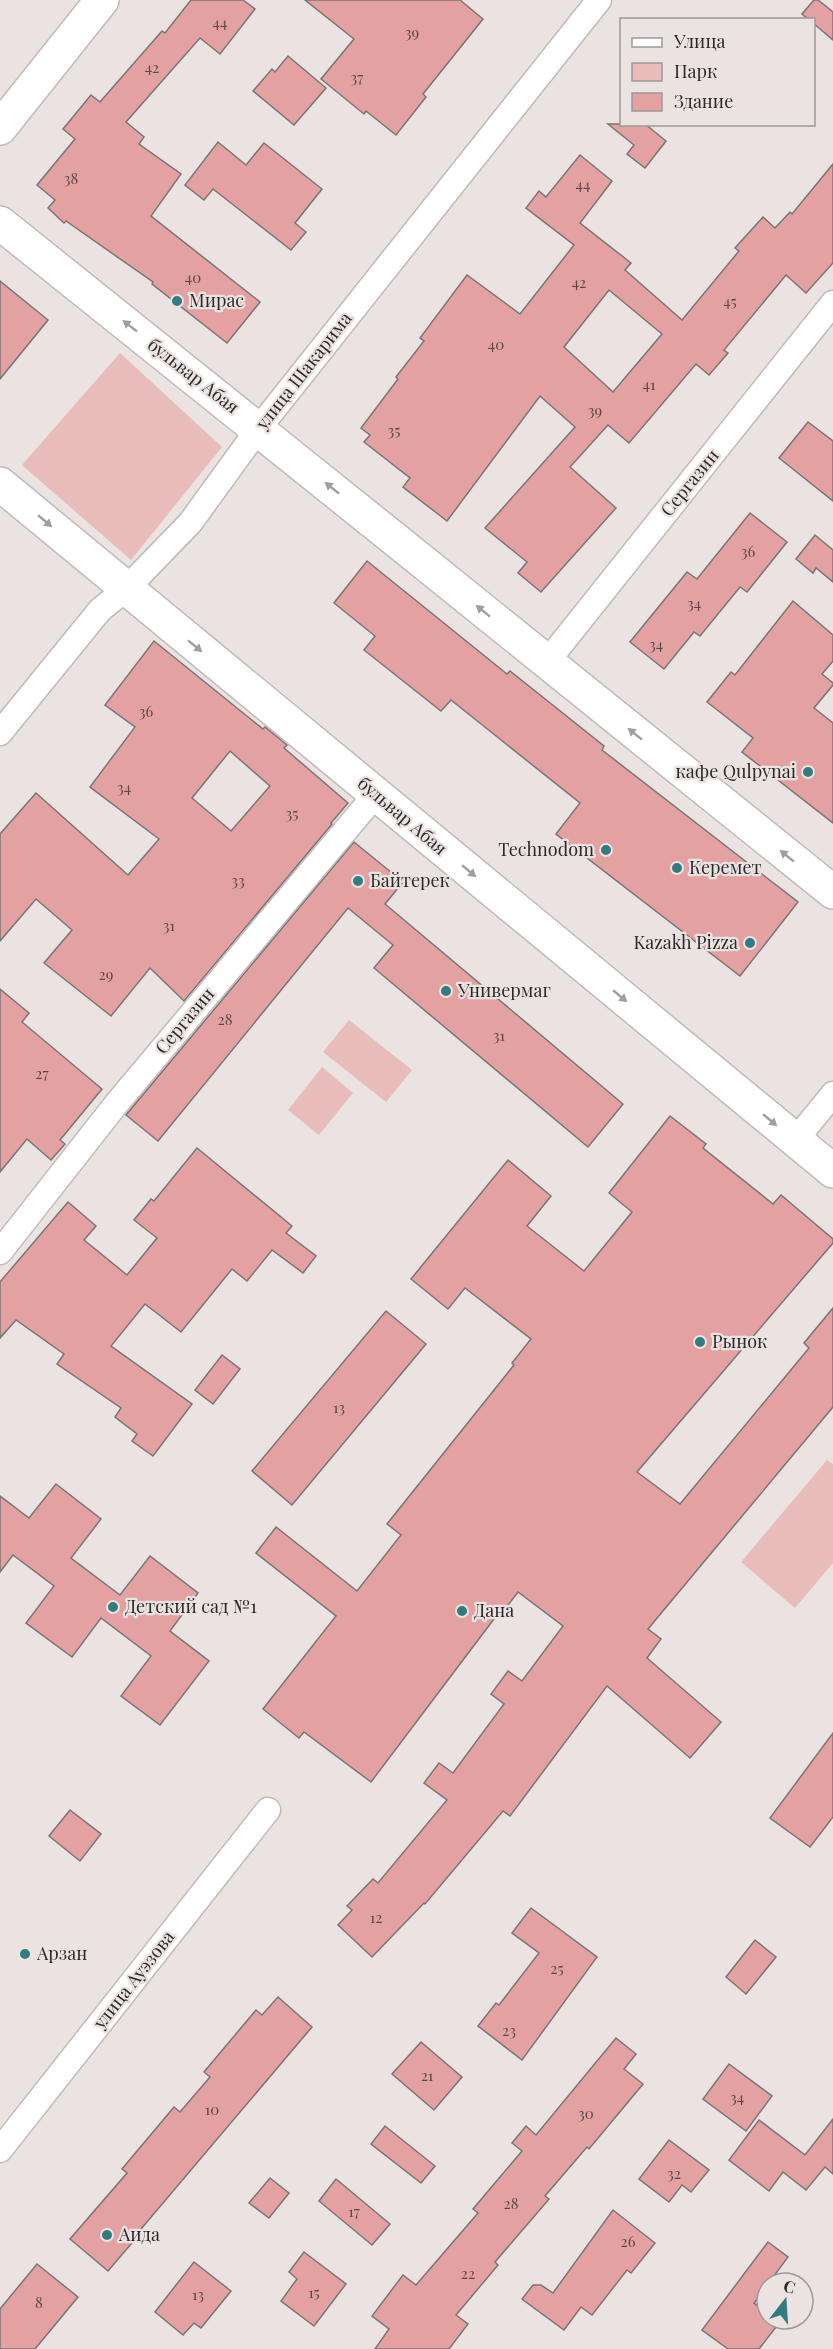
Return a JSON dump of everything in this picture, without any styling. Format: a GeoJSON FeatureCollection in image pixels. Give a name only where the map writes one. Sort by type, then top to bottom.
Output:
{"type":"FeatureCollection","features":[{"type":"Feature","properties":{"kind":"main road"},"geometry":{"type":"LineString","coordinates":[[0,128],[102,0]]}},
{"type":"Feature","properties":{"kind":"main road","name":"бульвар Абая"},"geometry":{"type":"LineString","coordinates":[[0,223],[259,428],[546,663],[833,892]]}},
{"type":"Feature","properties":{"kind":"main road","name":"бульвар Абая"},"geometry":{"type":"LineString","coordinates":[[0,484],[833,1171]]}},
{"type":"Feature","properties":{"kind":"street","name":"улица Шакарима"},"geometry":{"type":"LineString","coordinates":[[0,733],[100,609],[126,589],[190,523],[259,428],[599,0]]}},
{"type":"Feature","properties":{"kind":"street","name":"Сергазин"},"geometry":{"type":"LineString","coordinates":[[546,663],[833,303]]}},
{"type":"Feature","properties":{"kind":"street","name":"Сергазин"},"geometry":{"type":"LineString","coordinates":[[0,1252],[117,1103],[376,794]]}},
{"type":"Feature","properties":{"kind":"street"},"geometry":{"type":"LineString","coordinates":[[795,1141],[833,1094]]}},
{"type":"Feature","properties":{"kind":"street","name":"улица Ауэзова"},"geometry":{"type":"LineString","coordinates":[[0,2150],[268,1810]]}},
{"type":"Feature","properties":{"kind":"green space"},"geometry":{"type":"Polygon","coordinates":[[[120,353],[222,447],[131,560],[22,465],[120,353]]]}},
{"type":"Feature","properties":{"kind":"green space"},"geometry":{"type":"Polygon","coordinates":[[[349,1020],[412,1070],[386,1102],[323,1052],[349,1020]]]}},
{"type":"Feature","properties":{"kind":"green space"},"geometry":{"type":"Polygon","coordinates":[[[322,1067],[353,1093],[319,1135],[288,1110],[322,1067]]]}},
{"type":"Feature","properties":{"kind":"green space"},"geometry":{"type":"Polygon","coordinates":[[[827,1460],[833,1464],[833,1563],[795,1608],[741,1562],[827,1460]]]}},
{"type":"Feature","properties":{"kind":"building"},"geometry":{"type":"Polygon","coordinates":[[[191,0],[243,0],[255,9],[220,54],[200,38],[126,122],[144,137],[139,144],[181,174],[151,216],[260,302],[227,343],[152,284],[153,282],[66,221],[64,223],[48,208],[55,200],[37,185],[75,139],[63,129],[91,95],[100,102],[162,31],[165,33],[191,0]]]}},
{"type":"Feature","properties":{"kind":"building"},"geometry":{"type":"Polygon","coordinates":[[[305,0],[460,0],[483,19],[423,94],[426,97],[396,135],[366,111],[364,114],[321,79],[354,39],[305,0]]]}},
{"type":"Feature","properties":{"kind":"building"},"geometry":{"type":"Polygon","coordinates":[[[814,0],[818,0],[833,12],[833,40],[815,25],[815,18],[807,18],[802,14],[814,0]]]}},
{"type":"Feature","properties":{"kind":"building"},"geometry":{"type":"Polygon","coordinates":[[[288,56],[326,88],[294,125],[253,91],[272,69],[275,72],[288,56]]]}},
{"type":"Feature","properties":{"kind":"building"},"geometry":{"type":"Polygon","coordinates":[[[608,124],[647,126],[666,141],[645,168],[627,154],[634,145],[608,124]]]}},
{"type":"Feature","properties":{"kind":"building"},"geometry":{"type":"Polygon","coordinates":[[[218,142],[246,165],[264,143],[322,189],[295,223],[306,232],[291,250],[213,189],[204,200],[185,185],[218,142]]]}},
{"type":"Feature","properties":{"kind":"building"},"geometry":{"type":"Polygon","coordinates":[[[580,155],[612,181],[580,223],[631,263],[625,270],[682,320],[739,251],[735,248],[763,217],[775,228],[790,212],[792,214],[833,164],[833,263],[806,293],[786,275],[724,350],[728,353],[709,375],[696,364],[629,443],[608,425],[570,467],[616,508],[541,592],[518,573],[527,562],[485,528],[575,427],[540,396],[447,521],[403,487],[410,478],[364,442],[370,435],[361,428],[424,341],[420,338],[467,275],[520,314],[574,245],[526,208],[539,191],[546,197],[580,155]],[[609,290],[564,347],[613,392],[662,334],[609,290]]]}},
{"type":"Feature","properties":{"kind":"building"},"geometry":{"type":"Polygon","coordinates":[[[0,281],[48,320],[0,379],[0,281]]]}},
{"type":"Feature","properties":{"kind":"building"},"geometry":{"type":"Polygon","coordinates":[[[808,422],[833,441],[833,501],[779,458],[808,422]]]}},
{"type":"Feature","properties":{"kind":"building"},"geometry":{"type":"Polygon","coordinates":[[[750,513],[787,542],[747,592],[740,587],[700,636],[694,632],[664,669],[630,642],[687,572],[697,579],[750,513]]]}},
{"type":"Feature","properties":{"kind":"building"},"geometry":{"type":"Polygon","coordinates":[[[815,535],[833,550],[833,582],[816,568],[813,573],[796,559],[815,535]]]}},
{"type":"Feature","properties":{"kind":"building"},"geometry":{"type":"Polygon","coordinates":[[[367,561],[507,674],[510,671],[604,746],[602,750],[798,902],[740,976],[556,834],[580,803],[451,700],[441,711],[364,650],[375,636],[334,603],[367,561]]]}},
{"type":"Feature","properties":{"kind":"building"},"geometry":{"type":"Polygon","coordinates":[[[793,601],[833,635],[833,661],[822,674],[833,685],[814,708],[833,723],[833,823],[742,752],[753,738],[707,702],[731,672],[735,675],[793,601]]]}},
{"type":"Feature","properties":{"kind":"building"},"geometry":{"type":"Polygon","coordinates":[[[154,641],[263,729],[265,727],[287,745],[284,748],[348,803],[184,1001],[150,968],[111,1016],[44,963],[72,930],[36,899],[0,941],[0,834],[36,793],[128,875],[159,839],[90,787],[135,727],[105,705],[154,641]],[[230,751],[192,798],[231,831],[270,786],[230,751]]]}},
{"type":"Feature","properties":{"kind":"building"},"geometry":{"type":"Polygon","coordinates":[[[354,842],[403,882],[385,904],[623,1104],[588,1147],[374,968],[393,945],[348,908],[158,1141],[126,1115],[354,842]]]}},
{"type":"Feature","properties":{"kind":"building"},"geometry":{"type":"Polygon","coordinates":[[[0,989],[29,1013],[22,1022],[102,1089],[60,1140],[65,1144],[51,1160],[27,1139],[0,1172],[0,989]]]}},
{"type":"Feature","properties":{"kind":"building"},"geometry":{"type":"Polygon","coordinates":[[[670,1116],[706,1144],[703,1148],[773,1204],[781,1195],[833,1239],[833,1243],[637,1472],[680,1504],[809,1348],[804,1343],[833,1308],[833,1407],[648,1629],[661,1639],[647,1658],[721,1722],[690,1758],[607,1686],[510,1816],[503,1811],[425,1904],[372,1957],[338,1925],[352,1910],[347,1906],[373,1879],[378,1883],[447,1800],[424,1783],[439,1763],[453,1773],[504,1704],[491,1694],[508,1671],[522,1681],[563,1626],[518,1592],[502,1613],[500,1611],[371,1782],[304,1732],[299,1738],[263,1709],[336,1616],[256,1553],[276,1527],[357,1591],[401,1535],[387,1524],[514,1365],[512,1363],[531,1339],[465,1288],[448,1309],[411,1279],[508,1160],[551,1196],[527,1226],[584,1271],[632,1212],[609,1193],[670,1116]]]}},
{"type":"Feature","properties":{"kind":"building"},"geometry":{"type":"Polygon","coordinates":[[[197,1148],[292,1226],[286,1233],[316,1256],[303,1273],[272,1250],[247,1281],[232,1269],[181,1332],[145,1304],[111,1346],[192,1404],[153,1456],[132,1441],[137,1434],[115,1417],[121,1408],[57,1364],[64,1354],[16,1320],[0,1338],[0,1282],[68,1202],[96,1226],[84,1240],[127,1275],[157,1238],[134,1220],[151,1199],[154,1201],[197,1148]]]}},
{"type":"Feature","properties":{"kind":"building"},"geometry":{"type":"Polygon","coordinates":[[[386,1311],[426,1344],[292,1505],[252,1471],[386,1311]]]}},
{"type":"Feature","properties":{"kind":"building"},"geometry":{"type":"Polygon","coordinates":[[[222,1355],[240,1369],[213,1404],[195,1390],[222,1355]]]}},
{"type":"Feature","properties":{"kind":"building","name":"Детский сад №1"},"geometry":{"type":"Polygon","coordinates":[[[56,1484],[101,1519],[71,1558],[120,1595],[150,1556],[198,1593],[170,1631],[209,1661],[160,1725],[121,1696],[151,1656],[101,1618],[72,1657],[26,1623],[54,1586],[13,1555],[0,1572],[0,1496],[29,1518],[56,1484]]]}},
{"type":"Feature","properties":{"kind":"building"},"geometry":{"type":"Polygon","coordinates":[[[833,1733],[833,1817],[810,1847],[770,1818],[833,1733]]]}},
{"type":"Feature","properties":{"kind":"building"},"geometry":{"type":"Polygon","coordinates":[[[70,1810],[101,1834],[80,1861],[49,1836],[70,1810]]]}},
{"type":"Feature","properties":{"kind":"building"},"geometry":{"type":"Polygon","coordinates":[[[531,1908],[597,1957],[522,2060],[478,2026],[496,2003],[499,2005],[539,1953],[512,1933],[531,1908]]]}},
{"type":"Feature","properties":{"kind":"building"},"geometry":{"type":"Polygon","coordinates":[[[755,1940],[776,1957],[746,1994],[726,1977],[755,1940]]]}},
{"type":"Feature","properties":{"kind":"building"},"geometry":{"type":"Polygon","coordinates":[[[278,1997],[312,2027],[108,2271],[70,2239],[127,2173],[122,2169],[174,2107],[180,2112],[210,2077],[204,2072],[256,2010],[262,2015],[278,1997]]]}},
{"type":"Feature","properties":{"kind":"building"},"geometry":{"type":"Polygon","coordinates":[[[616,2038],[636,2054],[624,2069],[643,2084],[589,2149],[587,2147],[545,2196],[549,2199],[495,2262],[498,2265],[456,2315],[468,2324],[449,2349],[375,2349],[389,2329],[372,2316],[403,2275],[416,2285],[478,2213],[473,2209],[522,2151],[512,2143],[526,2126],[536,2135],[616,2038]]]}},
{"type":"Feature","properties":{"kind":"building"},"geometry":{"type":"Polygon","coordinates":[[[421,2042],[462,2077],[434,2110],[392,2074],[421,2042]]]}},
{"type":"Feature","properties":{"kind":"building"},"geometry":{"type":"Polygon","coordinates":[[[729,2064],[772,2096],[746,2131],[703,2099],[729,2064]]]}},
{"type":"Feature","properties":{"kind":"building"},"geometry":{"type":"Polygon","coordinates":[[[833,2119],[833,2174],[825,2167],[806,2190],[783,2172],[769,2191],[729,2160],[759,2120],[805,2155],[833,2119]]]}},
{"type":"Feature","properties":{"kind":"building"},"geometry":{"type":"Polygon","coordinates":[[[385,2126],[435,2166],[421,2183],[371,2144],[385,2126]]]}},
{"type":"Feature","properties":{"kind":"building"},"geometry":{"type":"Polygon","coordinates":[[[669,2140],[709,2170],[691,2192],[682,2185],[669,2202],[639,2179],[669,2140]]]}},
{"type":"Feature","properties":{"kind":"building"},"geometry":{"type":"Polygon","coordinates":[[[270,2178],[289,2193],[269,2218],[249,2203],[270,2178]]]}},
{"type":"Feature","properties":{"kind":"building"},"geometry":{"type":"Polygon","coordinates":[[[336,2179],[390,2224],[372,2245],[319,2201],[336,2179]]]}},
{"type":"Feature","properties":{"kind":"building"},"geometry":{"type":"Polygon","coordinates":[[[613,2210],[655,2243],[631,2273],[627,2270],[592,2315],[581,2307],[564,2330],[522,2299],[533,2285],[541,2285],[553,2293],[613,2210]]]}},
{"type":"Feature","properties":{"kind":"building"},"geometry":{"type":"Polygon","coordinates":[[[768,2242],[788,2257],[778,2271],[755,2271],[755,2331],[773,2331],[759,2349],[728,2349],[702,2330],[768,2242]]]}},
{"type":"Feature","properties":{"kind":"building"},"geometry":{"type":"Polygon","coordinates":[[[304,2252],[346,2284],[314,2326],[281,2301],[297,2279],[289,2272],[304,2252]]]}},
{"type":"Feature","properties":{"kind":"building"},"geometry":{"type":"Polygon","coordinates":[[[194,2262],[231,2291],[201,2328],[194,2323],[183,2335],[155,2312],[194,2262]]]}},
{"type":"Feature","properties":{"kind":"building"},"geometry":{"type":"Polygon","coordinates":[[[37,2264],[78,2297],[35,2349],[0,2349],[0,2309],[37,2264]]]}},
{"type":"Feature","properties":{"kind":"place","name":"Мирас"},"geometry":{"type":"Point","coordinates":[177,301]}},
{"type":"Feature","properties":{"kind":"place","name":"кафе Qulpynai"},"geometry":{"type":"Point","coordinates":[808,772]}},
{"type":"Feature","properties":{"kind":"place","name":"Technodom"},"geometry":{"type":"Point","coordinates":[606,850]}},
{"type":"Feature","properties":{"kind":"place","name":"Керемет"},"geometry":{"type":"Point","coordinates":[677,868]}},
{"type":"Feature","properties":{"kind":"place","name":"Байтерек"},"geometry":{"type":"Point","coordinates":[358,881]}},
{"type":"Feature","properties":{"kind":"place","name":"Kazakh Pizza"},"geometry":{"type":"Point","coordinates":[750,943]}},
{"type":"Feature","properties":{"kind":"place","name":"Универмаг"},"geometry":{"type":"Point","coordinates":[446,991]}},
{"type":"Feature","properties":{"kind":"place","name":"Рынок"},"geometry":{"type":"Point","coordinates":[700,1342]}},
{"type":"Feature","properties":{"kind":"place","name":"Детский сад №1"},"geometry":{"type":"Point","coordinates":[113,1607]}},
{"type":"Feature","properties":{"kind":"place","name":"Дана"},"geometry":{"type":"Point","coordinates":[462,1611]}},
{"type":"Feature","properties":{"kind":"place","name":"Арзан"},"geometry":{"type":"Point","coordinates":[25,1954]}},
{"type":"Feature","properties":{"kind":"place","name":"Аида"},"geometry":{"type":"Point","coordinates":[107,2235]}}]}
